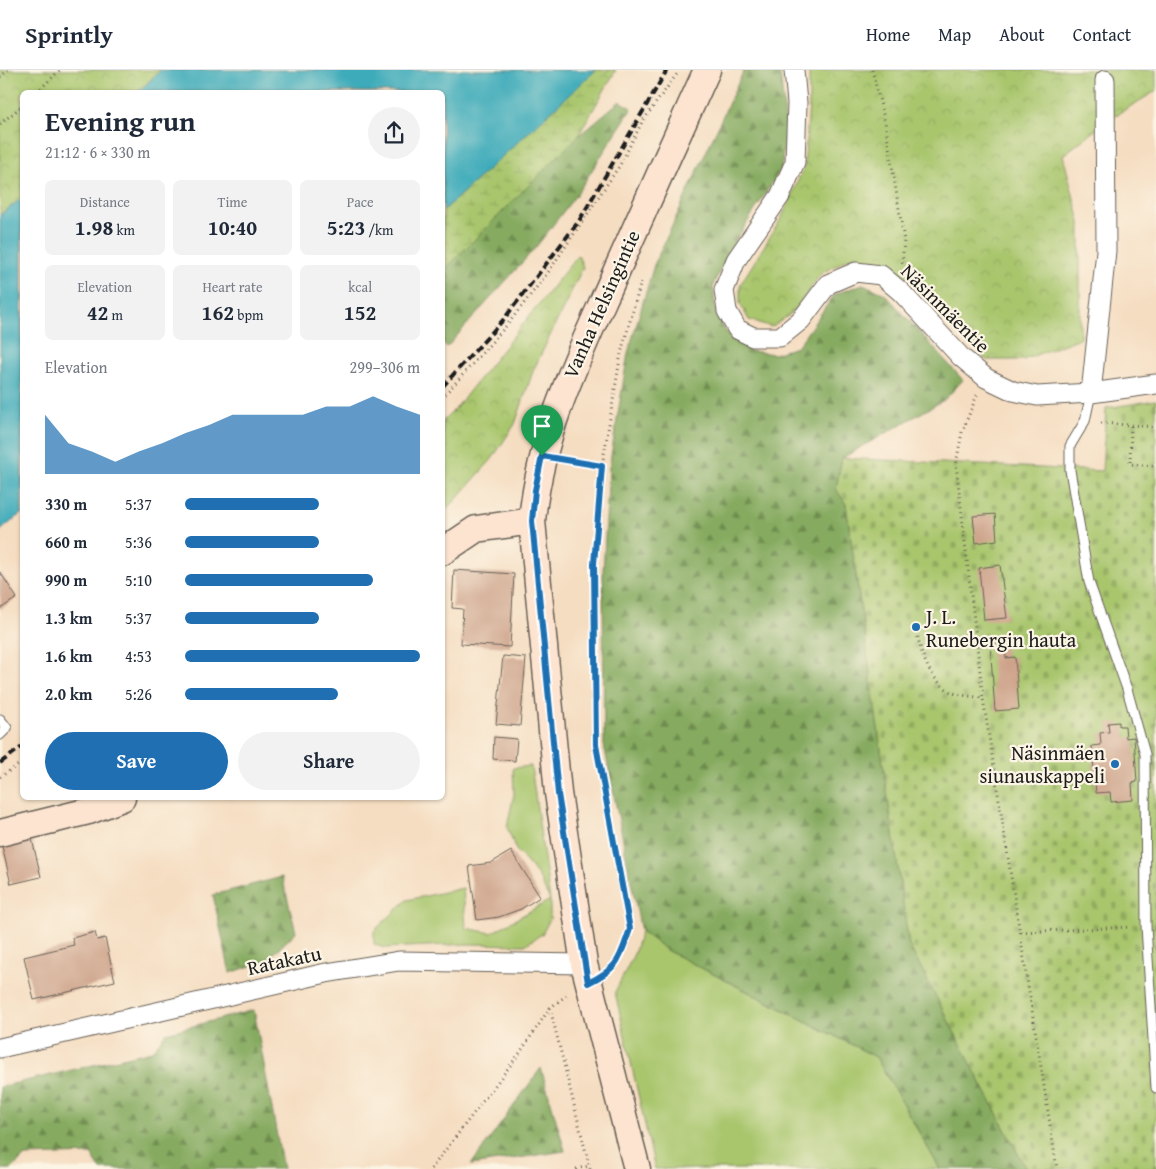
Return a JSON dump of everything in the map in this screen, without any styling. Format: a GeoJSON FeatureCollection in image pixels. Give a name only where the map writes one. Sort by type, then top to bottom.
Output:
{"type":"FeatureCollection","features":[{"type":"Feature","properties":{"kind":"street","name":"Vanha Helsingintie"},"geometry":{"type":"LineString","coordinates":[[637,1169],[586,973],[558,794],[532,521],[535,490],[542,456],[565,385],[706,70]]}},
{"type":"Feature","properties":{"kind":"street","name":"Näsinmäentie"},"geometry":{"type":"LineString","coordinates":[[794,70],[797,103],[796,162],[780,196],[736,260],[724,290],[727,311],[738,329],[753,337],[780,337],[801,320],[828,284],[856,272],[881,275],[901,292],[960,357],[986,378],[1013,391],[1038,396],[1091,393],[1156,384]]}},
{"type":"Feature","properties":{"kind":"street"},"geometry":{"type":"LineString","coordinates":[[1091,393],[1106,251],[1105,80]]}},
{"type":"Feature","properties":{"kind":"street"},"geometry":{"type":"LineString","coordinates":[[445,550],[476,529],[532,521]]}},
{"type":"Feature","properties":{"kind":"street"},"geometry":{"type":"LineString","coordinates":[[0,833],[90,811],[117,800]]}},
{"type":"Feature","properties":{"kind":"street","name":"Ratakatu"},"geometry":{"type":"LineString","coordinates":[[0,1048],[326,973],[399,961],[586,973]]}},
{"type":"Feature","properties":{"kind":"lane"},"geometry":{"type":"LineString","coordinates":[[1091,393],[1086,421],[1070,446],[1070,470],[1089,582],[1127,689],[1145,754],[1146,926],[1156,1088]]}},
{"type":"Feature","properties":{"kind":"lane"},"geometry":{"type":"LineString","coordinates":[[0,718],[7,728],[0,735]]}},
{"type":"Feature","properties":{"kind":"path"},"geometry":{"type":"LineString","coordinates":[[0,77],[2,72],[8,70]]}},
{"type":"Feature","properties":{"kind":"path"},"geometry":{"type":"LineString","coordinates":[[39,90],[60,70]]}},
{"type":"Feature","properties":{"kind":"path"},"geometry":{"type":"LineString","coordinates":[[445,395],[507,325],[547,274],[616,172],[642,122],[672,79],[681,70]]}},
{"type":"Feature","properties":{"kind":"path"},"geometry":{"type":"LineString","coordinates":[[872,70],[885,122],[904,240],[901,292]]}},
{"type":"Feature","properties":{"kind":"path"},"geometry":{"type":"LineString","coordinates":[[0,124],[20,108]]}},
{"type":"Feature","properties":{"kind":"path"},"geometry":{"type":"LineString","coordinates":[[431,1169],[519,1054],[550,1008],[586,973],[609,973],[621,955],[630,929],[596,745],[594,564],[602,466],[621,352],[644,274]]}},
{"type":"Feature","properties":{"kind":"path"},"geometry":{"type":"LineString","coordinates":[[986,378],[971,407],[962,432],[956,464],[983,698],[1021,932],[1056,1169]]}},
{"type":"Feature","properties":{"kind":"path"},"geometry":{"type":"LineString","coordinates":[[1086,421],[1131,426],[1156,426]]}},
{"type":"Feature","properties":{"kind":"path"},"geometry":{"type":"LineString","coordinates":[[1131,426],[1130,464],[1156,466]]}},
{"type":"Feature","properties":{"kind":"path"},"geometry":{"type":"LineString","coordinates":[[542,456],[602,466]]}},
{"type":"Feature","properties":{"kind":"path"},"geometry":{"type":"LineString","coordinates":[[916,627],[919,649],[931,673],[950,692],[983,698]]}},
{"type":"Feature","properties":{"kind":"path"},"geometry":{"type":"LineString","coordinates":[[0,778],[20,764]]}},
{"type":"Feature","properties":{"kind":"path"},"geometry":{"type":"LineString","coordinates":[[1021,932],[1146,926]]}},
{"type":"Feature","properties":{"kind":"path"},"geometry":{"type":"LineString","coordinates":[[550,1008],[589,1168],[576,1169]]}},
{"type":"Feature","properties":{"kind":"green space"},"geometry":{"type":"Polygon","coordinates":[[[0,70],[161,70],[140,90],[20,90],[20,200],[0,215],[0,70]]]}},
{"type":"Feature","properties":{"kind":"green space"},"geometry":{"type":"Polygon","coordinates":[[[595,70],[616,70],[578,136],[445,269],[445,209],[595,70]]]}},
{"type":"Feature","properties":{"kind":"green space"},"geometry":{"type":"Polygon","coordinates":[[[744,70],[780,70],[786,129],[781,169],[729,251],[713,285],[716,315],[728,334],[751,351],[774,354],[797,347],[835,294],[863,284],[885,294],[963,380],[944,400],[842,458],[836,489],[846,504],[909,945],[1026,1169],[940,1169],[876,1057],[668,951],[641,931],[604,745],[603,572],[609,468],[628,353],[654,265],[744,70]]]}},
{"type":"Feature","properties":{"kind":"green space"},"geometry":{"type":"Polygon","coordinates":[[[809,70],[1156,70],[1156,91],[1111,118],[1063,155],[1080,222],[1080,338],[1023,360],[986,360],[932,295],[890,265],[851,257],[821,274],[792,313],[772,327],[749,320],[740,304],[740,285],[781,219],[804,167],[809,104],[809,70]]]}},
{"type":"Feature","properties":{"kind":"green space"},"geometry":{"type":"Polygon","coordinates":[[[620,101],[632,108],[576,195],[536,247],[447,347],[445,345],[445,269],[578,136],[620,101]]]}},
{"type":"Feature","properties":{"kind":"green space"},"geometry":{"type":"Polygon","coordinates":[[[578,255],[583,267],[533,371],[515,424],[492,459],[454,502],[445,509],[445,419],[456,408],[578,255]]]}},
{"type":"Feature","properties":{"kind":"green space"},"geometry":{"type":"Polygon","coordinates":[[[1156,400],[1156,1169],[1026,1169],[909,945],[846,504],[836,489],[842,458],[1102,471],[1106,408],[1156,400]]]}},
{"type":"Feature","properties":{"kind":"green space"},"geometry":{"type":"Polygon","coordinates":[[[531,766],[550,900],[537,874],[516,850],[507,827],[514,794],[513,768],[531,766]]]}},
{"type":"Feature","properties":{"kind":"green space"},"geometry":{"type":"Polygon","coordinates":[[[282,877],[296,932],[266,961],[230,973],[213,895],[282,877]]]}},
{"type":"Feature","properties":{"kind":"green space"},"geometry":{"type":"Polygon","coordinates":[[[463,888],[466,928],[491,933],[550,900],[550,919],[542,934],[525,945],[469,944],[384,948],[374,944],[374,931],[407,900],[463,888]]]}},
{"type":"Feature","properties":{"kind":"green space"},"geometry":{"type":"Polygon","coordinates":[[[641,931],[668,951],[876,1057],[940,1169],[655,1169],[615,992],[634,954],[641,931]]]}},
{"type":"Feature","properties":{"kind":"green space"},"geometry":{"type":"Polygon","coordinates":[[[254,1010],[283,1169],[100,1169],[91,1154],[25,1156],[12,1169],[0,1169],[0,1087],[152,1051],[166,1033],[254,1010]]]}},
{"type":"Feature","properties":{"kind":"green space"},"geometry":{"type":"Polygon","coordinates":[[[541,1068],[565,1151],[471,1165],[541,1068]]]}},
{"type":"Feature","properties":{"kind":"water"},"geometry":{"type":"Polygon","coordinates":[[[161,70],[596,70],[445,209],[445,90],[140,90],[161,70]]]}},
{"type":"Feature","properties":{"kind":"water"},"geometry":{"type":"Polygon","coordinates":[[[20,200],[20,515],[0,531],[0,215],[20,200]]]}},
{"type":"Feature","properties":{"kind":"building"},"geometry":{"type":"Polygon","coordinates":[[[995,514],[997,540],[976,543],[973,516],[995,514]]]}},
{"type":"Feature","properties":{"kind":"building"},"geometry":{"type":"Polygon","coordinates":[[[1000,565],[1007,618],[984,620],[979,568],[1000,565]]]}},
{"type":"Feature","properties":{"kind":"building"},"geometry":{"type":"Polygon","coordinates":[[[454,570],[514,574],[510,647],[461,644],[463,609],[452,608],[454,570]]]}},
{"type":"Feature","properties":{"kind":"building"},"geometry":{"type":"Polygon","coordinates":[[[0,572],[17,598],[0,609],[0,572]]]}},
{"type":"Feature","properties":{"kind":"building"},"geometry":{"type":"Polygon","coordinates":[[[1005,642],[1006,658],[1015,657],[1019,709],[995,711],[990,643],[1005,642]]]}},
{"type":"Feature","properties":{"kind":"building"},"geometry":{"type":"Polygon","coordinates":[[[503,656],[526,658],[520,726],[496,724],[503,656]]]}},
{"type":"Feature","properties":{"kind":"building","name":"Näsinmäen siunauskappeli"},"geometry":{"type":"Polygon","coordinates":[[[1119,722],[1119,726],[1125,726],[1126,738],[1134,737],[1137,782],[1132,783],[1133,800],[1111,802],[1110,792],[1096,793],[1092,746],[1101,745],[1100,733],[1109,732],[1108,723],[1119,722]]]}},
{"type":"Feature","properties":{"kind":"building"},"geometry":{"type":"Polygon","coordinates":[[[494,737],[517,739],[515,761],[493,759],[494,737]]]}},
{"type":"Feature","properties":{"kind":"building"},"geometry":{"type":"Polygon","coordinates":[[[31,835],[41,877],[11,884],[1,842],[31,835]]]}},
{"type":"Feature","properties":{"kind":"building"},"geometry":{"type":"Polygon","coordinates":[[[511,851],[540,897],[521,909],[499,917],[477,920],[469,866],[491,863],[511,851]]]}},
{"type":"Feature","properties":{"kind":"building"},"geometry":{"type":"Polygon","coordinates":[[[95,932],[97,940],[105,938],[115,981],[34,1000],[24,957],[74,945],[72,938],[95,932]]]}},
{"type":"Feature","properties":{"kind":"railway"},"geometry":{"type":"LineString","coordinates":[[445,384],[504,319],[579,221],[667,70]]}},
{"type":"Feature","properties":{"kind":"railway"},"geometry":{"type":"LineString","coordinates":[[0,763],[20,748]]}},
{"type":"Feature","properties":{"kind":"place","name":"J. L. Runebergin hauta"},"geometry":{"type":"Point","coordinates":[916,627]}},
{"type":"Feature","properties":{"kind":"place","name":"Näsinmäen siunauskappeli"},"geometry":{"type":"Point","coordinates":[1115,764]}},
{"type":"Feature","properties":{"kind":"route"},"geometry":{"type":"LineString","coordinates":[[542,456],[602,466],[594,564],[596,745],[630,929],[621,955],[609,973],[588,983],[558,794],[532,521],[535,490],[542,456]]}}]}
